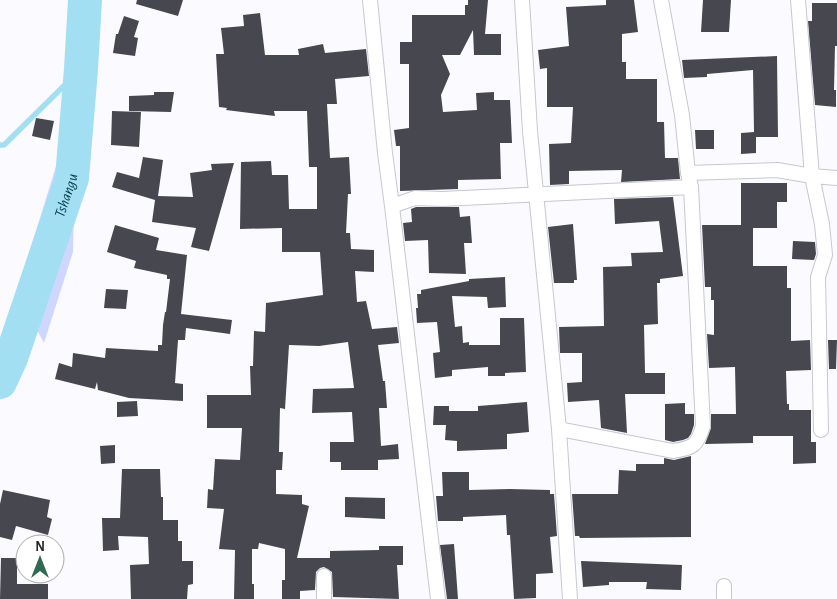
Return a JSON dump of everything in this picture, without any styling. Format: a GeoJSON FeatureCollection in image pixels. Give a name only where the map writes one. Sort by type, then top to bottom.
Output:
{"type":"FeatureCollection","features":[{"type":"Feature","properties":{"kind":"street"},"geometry":{"type":"LineString","coordinates":[[370,0],[384,153],[392,206],[438,599]]}},
{"type":"Feature","properties":{"kind":"street"},"geometry":{"type":"LineString","coordinates":[[522,0],[530,131],[558,429],[570,599]]}},
{"type":"Feature","properties":{"kind":"street"},"geometry":{"type":"LineString","coordinates":[[558,429],[673,451],[690,448],[699,440],[703,426],[691,187],[682,115],[661,0]]}},
{"type":"Feature","properties":{"kind":"street"},"geometry":{"type":"LineString","coordinates":[[798,0],[812,176],[822,224],[824,254],[818,277],[820,430]]}},
{"type":"Feature","properties":{"kind":"street"},"geometry":{"type":"LineString","coordinates":[[688,173],[777,170],[837,178]]}},
{"type":"Feature","properties":{"kind":"street"},"geometry":{"type":"LineString","coordinates":[[392,206],[415,198],[442,199],[691,187]]}},
{"type":"Feature","properties":{"kind":"street"},"geometry":{"type":"LineString","coordinates":[[324,576],[324,599]]}},
{"type":"Feature","properties":{"kind":"shaded area"},"geometry":{"type":"Polygon","coordinates":[[[57,163],[75,168],[73,252],[44,343],[17,292],[57,163]]]}},
{"type":"Feature","properties":{"kind":"building"},"geometry":{"type":"Polygon","coordinates":[[[137,0],[183,0],[178,16],[136,4],[137,0]]]}},
{"type":"Feature","properties":{"kind":"building"},"geometry":{"type":"Polygon","coordinates":[[[468,0],[488,0],[485,34],[501,34],[501,55],[474,55],[473,30],[460,55],[442,55],[450,74],[441,95],[443,112],[477,110],[476,93],[494,92],[494,100],[510,100],[512,143],[500,143],[501,179],[458,180],[458,189],[400,191],[400,146],[396,146],[394,130],[409,128],[409,64],[400,64],[400,42],[412,42],[412,15],[465,15],[465,5],[468,5],[468,0]]]}},
{"type":"Feature","properties":{"kind":"building"},"geometry":{"type":"Polygon","coordinates":[[[606,0],[634,0],[638,32],[622,34],[622,62],[626,62],[626,79],[657,79],[657,122],[664,122],[665,158],[678,158],[680,179],[621,182],[622,170],[569,171],[569,184],[550,185],[549,144],[571,143],[573,107],[547,107],[547,68],[540,69],[538,50],[569,46],[566,7],[606,5],[606,0]]]}},
{"type":"Feature","properties":{"kind":"building"},"geometry":{"type":"Polygon","coordinates":[[[703,0],[731,0],[729,32],[701,32],[703,0]]]}},
{"type":"Feature","properties":{"kind":"building"},"geometry":{"type":"Polygon","coordinates":[[[812,3],[837,3],[834,90],[836,90],[836,107],[815,105],[808,21],[812,21],[812,3]]]}},
{"type":"Feature","properties":{"kind":"building"},"geometry":{"type":"Polygon","coordinates":[[[260,13],[265,55],[299,55],[298,49],[323,44],[325,53],[366,49],[369,76],[335,79],[337,104],[327,104],[330,158],[349,157],[351,194],[348,194],[346,233],[350,233],[351,249],[374,250],[374,272],[355,271],[357,302],[366,301],[372,329],[397,327],[399,343],[378,345],[383,381],[385,381],[387,408],[379,408],[381,446],[398,444],[399,459],[378,460],[378,470],[341,470],[341,462],[330,462],[330,442],[354,442],[352,412],[312,413],[313,389],[354,388],[348,342],[319,346],[289,345],[285,409],[280,408],[279,452],[283,452],[282,470],[276,470],[276,494],[302,495],[302,504],[309,506],[297,558],[330,558],[330,551],[379,550],[379,546],[403,546],[403,565],[397,565],[399,599],[333,597],[332,572],[324,567],[316,572],[315,590],[300,591],[300,599],[282,599],[282,580],[285,580],[285,549],[259,543],[258,549],[252,549],[254,599],[234,599],[235,550],[219,549],[224,509],[207,508],[208,489],[213,490],[215,459],[240,460],[242,428],[207,428],[207,395],[251,395],[250,366],[253,366],[254,331],[265,332],[266,303],[323,295],[320,252],[282,252],[282,228],[240,229],[241,162],[271,161],[272,175],[288,175],[289,209],[317,209],[317,167],[309,167],[307,111],[274,111],[275,116],[226,110],[227,108],[219,107],[216,54],[224,54],[221,28],[244,26],[243,15],[260,13]]]}},
{"type":"Feature","properties":{"kind":"building"},"geometry":{"type":"Polygon","coordinates":[[[124,16],[139,21],[134,37],[138,38],[135,56],[113,53],[116,34],[118,34],[124,16]]]}},
{"type":"Feature","properties":{"kind":"building"},"geometry":{"type":"Polygon","coordinates":[[[777,56],[778,137],[756,137],[756,153],[741,154],[741,133],[754,132],[753,70],[707,74],[707,77],[684,78],[682,60],[777,56]]]}},
{"type":"Feature","properties":{"kind":"building"},"geometry":{"type":"Polygon","coordinates":[[[154,92],[174,92],[171,112],[129,111],[129,96],[154,95],[154,92]]]}},
{"type":"Feature","properties":{"kind":"building"},"geometry":{"type":"Polygon","coordinates":[[[112,111],[141,112],[139,147],[111,145],[112,111]]]}},
{"type":"Feature","properties":{"kind":"building"},"geometry":{"type":"Polygon","coordinates":[[[36,118],[54,121],[50,140],[32,136],[36,118]]]}},
{"type":"Feature","properties":{"kind":"building"},"geometry":{"type":"Polygon","coordinates":[[[695,130],[714,130],[714,149],[696,149],[695,130]]]}},
{"type":"Feature","properties":{"kind":"building"},"geometry":{"type":"Polygon","coordinates":[[[143,157],[163,160],[158,196],[193,197],[190,173],[212,170],[211,164],[234,163],[209,251],[191,247],[196,228],[152,222],[155,200],[112,187],[117,172],[139,178],[143,157]]]}},
{"type":"Feature","properties":{"kind":"building"},"geometry":{"type":"Polygon","coordinates":[[[741,183],[787,183],[787,202],[777,202],[777,228],[753,228],[753,266],[787,266],[787,288],[791,288],[791,341],[810,340],[811,370],[786,371],[787,404],[789,404],[789,410],[811,410],[811,442],[816,442],[816,463],[793,464],[793,436],[753,436],[753,443],[705,444],[711,428],[711,414],[736,414],[735,367],[709,368],[707,334],[714,335],[714,300],[711,300],[711,287],[705,287],[702,225],[741,225],[741,183]]]}},
{"type":"Feature","properties":{"kind":"building"},"geometry":{"type":"Polygon","coordinates":[[[673,197],[683,276],[660,279],[660,283],[657,283],[658,324],[644,325],[645,373],[665,373],[665,394],[625,394],[627,433],[601,428],[599,400],[568,402],[567,383],[582,382],[582,353],[560,353],[559,327],[604,326],[603,267],[632,266],[631,253],[663,252],[659,221],[615,224],[614,199],[673,197]]]}},
{"type":"Feature","properties":{"kind":"building"},"geometry":{"type":"Polygon","coordinates":[[[416,207],[459,207],[460,217],[470,216],[472,243],[464,243],[466,274],[429,273],[428,240],[405,241],[403,223],[412,222],[411,209],[416,207]]]}},
{"type":"Feature","properties":{"kind":"building"},"geometry":{"type":"Polygon","coordinates":[[[573,224],[577,280],[574,280],[574,283],[554,283],[548,227],[573,224]]]}},
{"type":"Feature","properties":{"kind":"building"},"geometry":{"type":"Polygon","coordinates":[[[115,225],[159,238],[156,250],[187,255],[181,314],[232,320],[230,334],[186,328],[185,340],[178,340],[175,383],[183,384],[183,401],[129,398],[98,390],[97,382],[95,389],[55,379],[59,363],[72,367],[73,353],[105,358],[106,348],[158,351],[158,345],[162,345],[170,279],[167,279],[167,275],[134,268],[136,261],[107,252],[115,225]]]}},
{"type":"Feature","properties":{"kind":"building"},"geometry":{"type":"Polygon","coordinates":[[[793,241],[815,242],[816,254],[814,260],[792,259],[793,241]]]}},
{"type":"Feature","properties":{"kind":"building"},"geometry":{"type":"Polygon","coordinates":[[[505,277],[506,307],[488,308],[487,297],[452,296],[455,327],[462,326],[463,343],[469,342],[469,345],[500,345],[500,318],[524,318],[526,372],[505,373],[505,376],[488,376],[488,367],[452,370],[452,376],[435,378],[433,353],[440,352],[437,322],[417,323],[417,294],[421,294],[421,290],[469,281],[469,279],[505,277]]]}},
{"type":"Feature","properties":{"kind":"building"},"geometry":{"type":"Polygon","coordinates":[[[106,289],[128,290],[126,309],[104,308],[106,289]]]}},
{"type":"Feature","properties":{"kind":"building"},"geometry":{"type":"Polygon","coordinates":[[[828,340],[837,340],[836,369],[829,369],[828,340]]]}},
{"type":"Feature","properties":{"kind":"building"},"geometry":{"type":"Polygon","coordinates":[[[137,401],[138,416],[117,417],[117,402],[137,401]]]}},
{"type":"Feature","properties":{"kind":"building"},"geometry":{"type":"Polygon","coordinates":[[[527,402],[529,432],[507,434],[507,449],[457,451],[457,441],[445,440],[446,425],[433,425],[434,406],[449,406],[449,411],[478,411],[478,406],[527,402]]]}},
{"type":"Feature","properties":{"kind":"building"},"geometry":{"type":"Polygon","coordinates":[[[685,403],[685,414],[694,414],[694,425],[691,434],[683,440],[673,442],[665,440],[665,404],[685,403]]]}},
{"type":"Feature","properties":{"kind":"building"},"geometry":{"type":"Polygon","coordinates":[[[115,445],[115,463],[101,464],[100,446],[115,445]]]}},
{"type":"Feature","properties":{"kind":"building"},"geometry":{"type":"Polygon","coordinates":[[[691,456],[691,537],[580,538],[575,536],[572,494],[618,494],[619,470],[636,471],[636,464],[664,464],[664,458],[674,460],[691,456]]]}},
{"type":"Feature","properties":{"kind":"building"},"geometry":{"type":"Polygon","coordinates":[[[122,469],[160,469],[163,520],[178,520],[178,541],[182,541],[182,561],[193,561],[193,584],[188,585],[187,599],[131,599],[130,565],[149,564],[148,537],[118,536],[119,550],[103,551],[102,518],[120,518],[122,469]]]}},
{"type":"Feature","properties":{"kind":"building"},"geometry":{"type":"Polygon","coordinates":[[[442,472],[469,472],[469,490],[550,490],[550,494],[554,494],[557,536],[550,537],[553,573],[536,574],[536,598],[514,599],[510,535],[507,535],[506,515],[463,517],[463,521],[438,521],[436,496],[443,496],[442,472]]]}},
{"type":"Feature","properties":{"kind":"building"},"geometry":{"type":"Polygon","coordinates":[[[3,490],[50,500],[47,517],[52,519],[48,534],[16,526],[12,540],[0,537],[0,504],[3,490]]]}},
{"type":"Feature","properties":{"kind":"building"},"geometry":{"type":"Polygon","coordinates":[[[345,497],[385,498],[385,519],[345,517],[345,497]]]}},
{"type":"Feature","properties":{"kind":"building"},"geometry":{"type":"Polygon","coordinates":[[[454,544],[458,599],[447,599],[440,545],[454,544]]]}},
{"type":"Feature","properties":{"kind":"building"},"geometry":{"type":"Polygon","coordinates":[[[1,558],[15,558],[15,584],[48,584],[48,599],[0,599],[1,558]]]}},
{"type":"Feature","properties":{"kind":"building"},"geometry":{"type":"Polygon","coordinates":[[[581,561],[682,565],[681,590],[646,589],[647,582],[609,582],[609,585],[583,587],[581,561]]]}},
{"type":"Feature","properties":{"kind":"waterway","name":"Tshangu"},"geometry":{"type":"LineString","coordinates":[[0,382],[11,358],[72,178],[85,0]]}},
{"type":"Feature","properties":{"kind":"waterway"},"geometry":{"type":"LineString","coordinates":[[0,145],[4,145],[81,69]]}}]}
